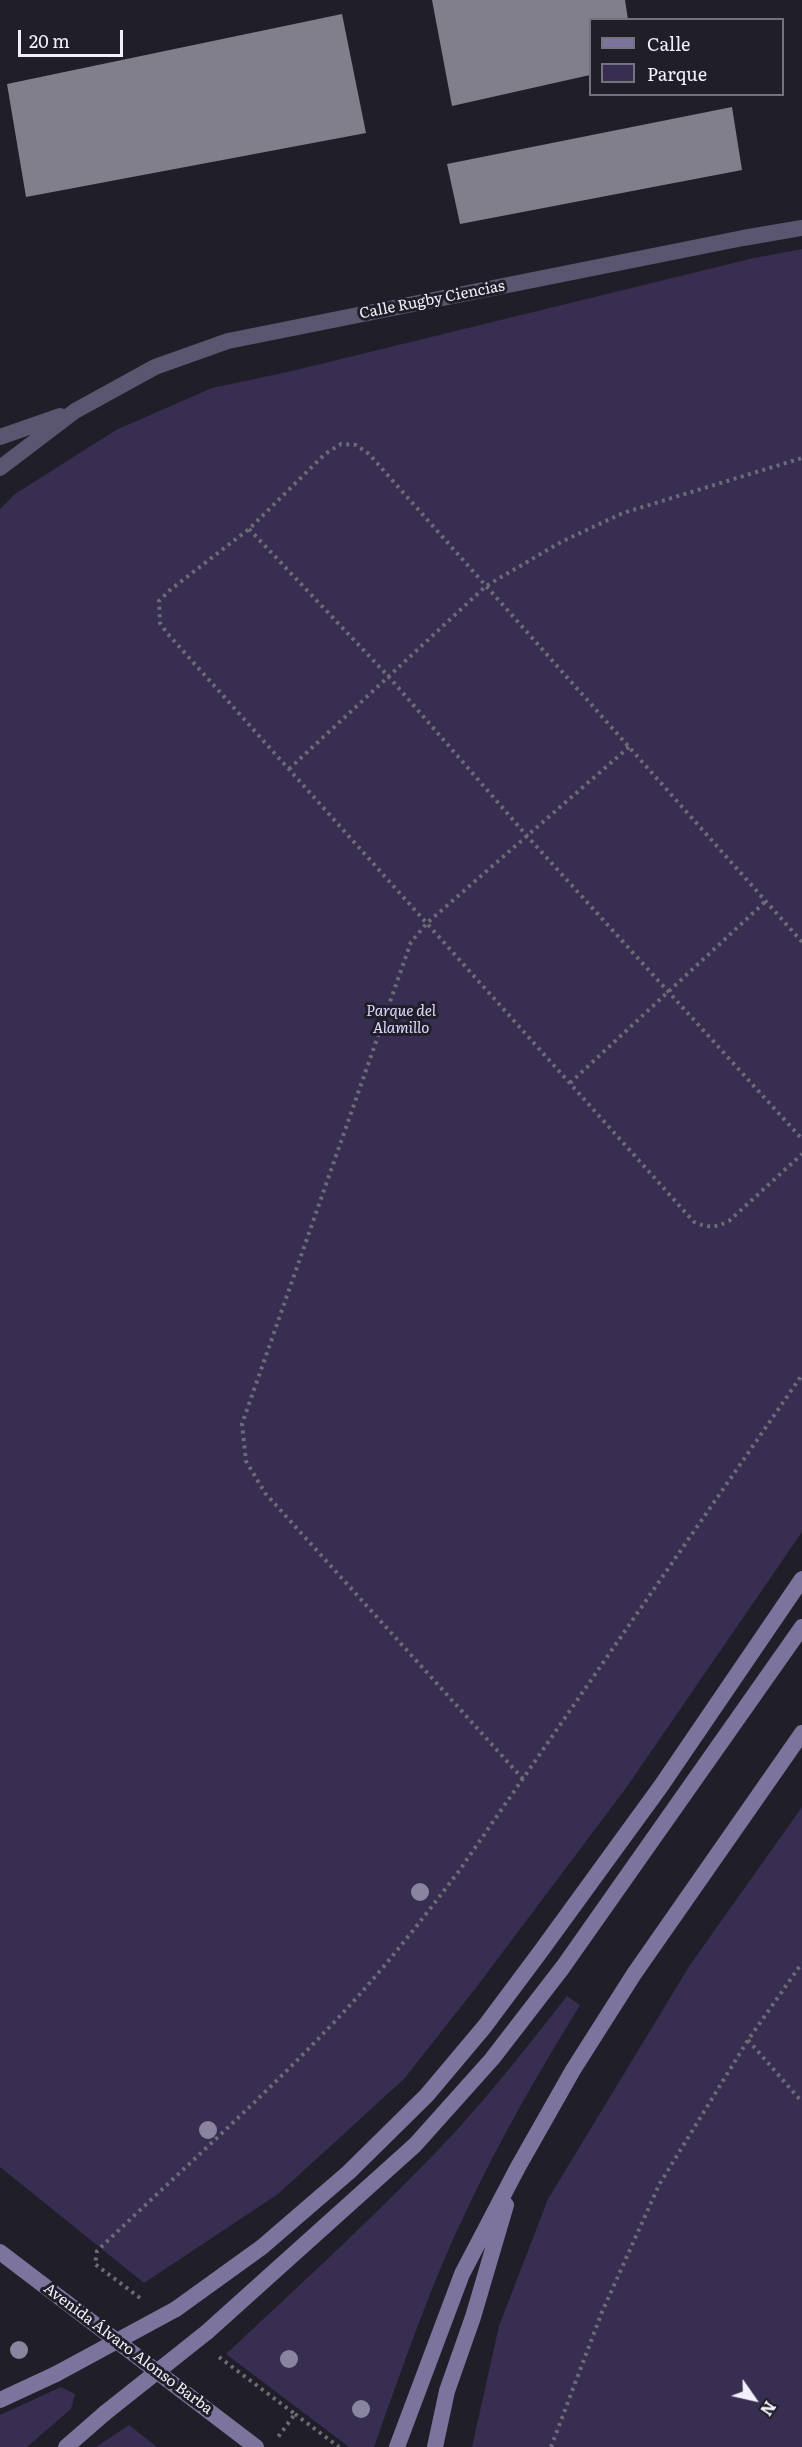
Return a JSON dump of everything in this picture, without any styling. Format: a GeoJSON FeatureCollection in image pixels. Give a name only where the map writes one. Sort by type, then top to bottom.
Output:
{"type":"FeatureCollection","features":[{"type":"Feature","properties":{"kind":"main road"},"geometry":{"type":"LineString","coordinates":[[0,2400],[56,2374],[176,2309],[262,2247],[349,2172],[427,2095],[485,2026],[541,1951],[661,1786],[802,1580]]}},
{"type":"Feature","properties":{"kind":"main road"},"geometry":{"type":"LineString","coordinates":[[66,2447],[207,2332],[416,2145],[492,2059],[563,1967],[802,1627]]}},
{"type":"Feature","properties":{"kind":"main road"},"geometry":{"type":"LineString","coordinates":[[397,2447],[462,2274],[518,2167],[573,2070],[634,1974],[802,1733]]}},
{"type":"Feature","properties":{"kind":"main road"},"geometry":{"type":"LineString","coordinates":[[435,2447],[447,2391],[473,2317],[518,2167]]}},
{"type":"Feature","properties":{"kind":"main road","name":"Avenida Álvaro Alonso Barba"},"geometry":{"type":"LineString","coordinates":[[0,2252],[256,2447]]}},
{"type":"Feature","properties":{"kind":"street","name":"Calle Rugby Ciencias"},"geometry":{"type":"LineString","coordinates":[[75,411],[155,367],[228,342],[743,237],[802,228]]}},
{"type":"Feature","properties":{"kind":"street"},"geometry":{"type":"LineString","coordinates":[[0,436],[75,411]]}},
{"type":"Feature","properties":{"kind":"street"},"geometry":{"type":"LineString","coordinates":[[0,468],[75,411]]}},
{"type":"Feature","properties":{"kind":"path"},"geometry":{"type":"LineString","coordinates":[[802,942],[369,453],[356,445],[341,444],[326,454],[249,529],[159,601],[160,623],[167,633],[694,1222],[706,1227],[716,1227],[729,1221],[802,1154]]}},
{"type":"Feature","properties":{"kind":"path"},"geometry":{"type":"LineString","coordinates":[[289,769],[486,586],[561,542],[623,513],[802,458]]}},
{"type":"Feature","properties":{"kind":"path"},"geometry":{"type":"LineString","coordinates":[[249,529],[389,677],[527,836],[802,1139]]}},
{"type":"Feature","properties":{"kind":"path"},"geometry":{"type":"LineString","coordinates":[[523,1779],[266,1492],[246,1461],[242,1424],[411,942],[427,923],[629,747]]}},
{"type":"Feature","properties":{"kind":"path"},"geometry":{"type":"LineString","coordinates":[[570,1083],[766,901]]}},
{"type":"Feature","properties":{"kind":"path"},"geometry":{"type":"LineString","coordinates":[[95,2264],[97,2251],[274,2083],[341,2015],[412,1933],[459,1871],[802,1375]]}},
{"type":"Feature","properties":{"kind":"path"},"geometry":{"type":"LineString","coordinates":[[551,2447],[602,2312],[659,2185],[748,2040],[802,1963]]}},
{"type":"Feature","properties":{"kind":"path"},"geometry":{"type":"LineString","coordinates":[[748,2040],[802,2102]]}},
{"type":"Feature","properties":{"kind":"path"},"geometry":{"type":"LineString","coordinates":[[295,2414],[339,2447]]}},
{"type":"Feature","properties":{"kind":"green space","name":"Parque del Alamillo"},"geometry":{"type":"Polygon","coordinates":[[[802,249],[802,1532],[626,1788],[475,1989],[404,2079],[278,2194],[144,2283],[0,2167],[0,509],[15,494],[116,430],[212,388],[292,371],[754,258],[802,249]]]}},
{"type":"Feature","properties":{"kind":"green space"},"geometry":{"type":"Polygon","coordinates":[[[802,1807],[802,2447],[472,2447],[499,2326],[548,2199],[690,1965],[802,1807]]]}},
{"type":"Feature","properties":{"kind":"green space"},"geometry":{"type":"Polygon","coordinates":[[[567,1996],[580,2005],[508,2129],[455,2234],[418,2325],[374,2447],[349,2447],[226,2354],[372,2217],[456,2131],[499,2082],[567,1996]]]}},
{"type":"Feature","properties":{"kind":"green space"},"geometry":{"type":"Polygon","coordinates":[[[61,2387],[75,2394],[71,2409],[27,2447],[0,2447],[0,2415],[61,2387]]]}},
{"type":"Feature","properties":{"kind":"green space"},"geometry":{"type":"Polygon","coordinates":[[[129,2425],[157,2447],[96,2447],[129,2425]]]}},
{"type":"Feature","properties":{"kind":"building"},"geometry":{"type":"Polygon","coordinates":[[[432,0],[625,0],[628,18],[589,18],[589,75],[452,106],[432,0]]]}},
{"type":"Feature","properties":{"kind":"building"},"geometry":{"type":"Polygon","coordinates":[[[342,14],[366,133],[26,197],[7,84],[342,14]]]}},
{"type":"Feature","properties":{"kind":"building"},"geometry":{"type":"Polygon","coordinates":[[[732,107],[742,170],[460,224],[447,164],[732,107]]]}}]}
